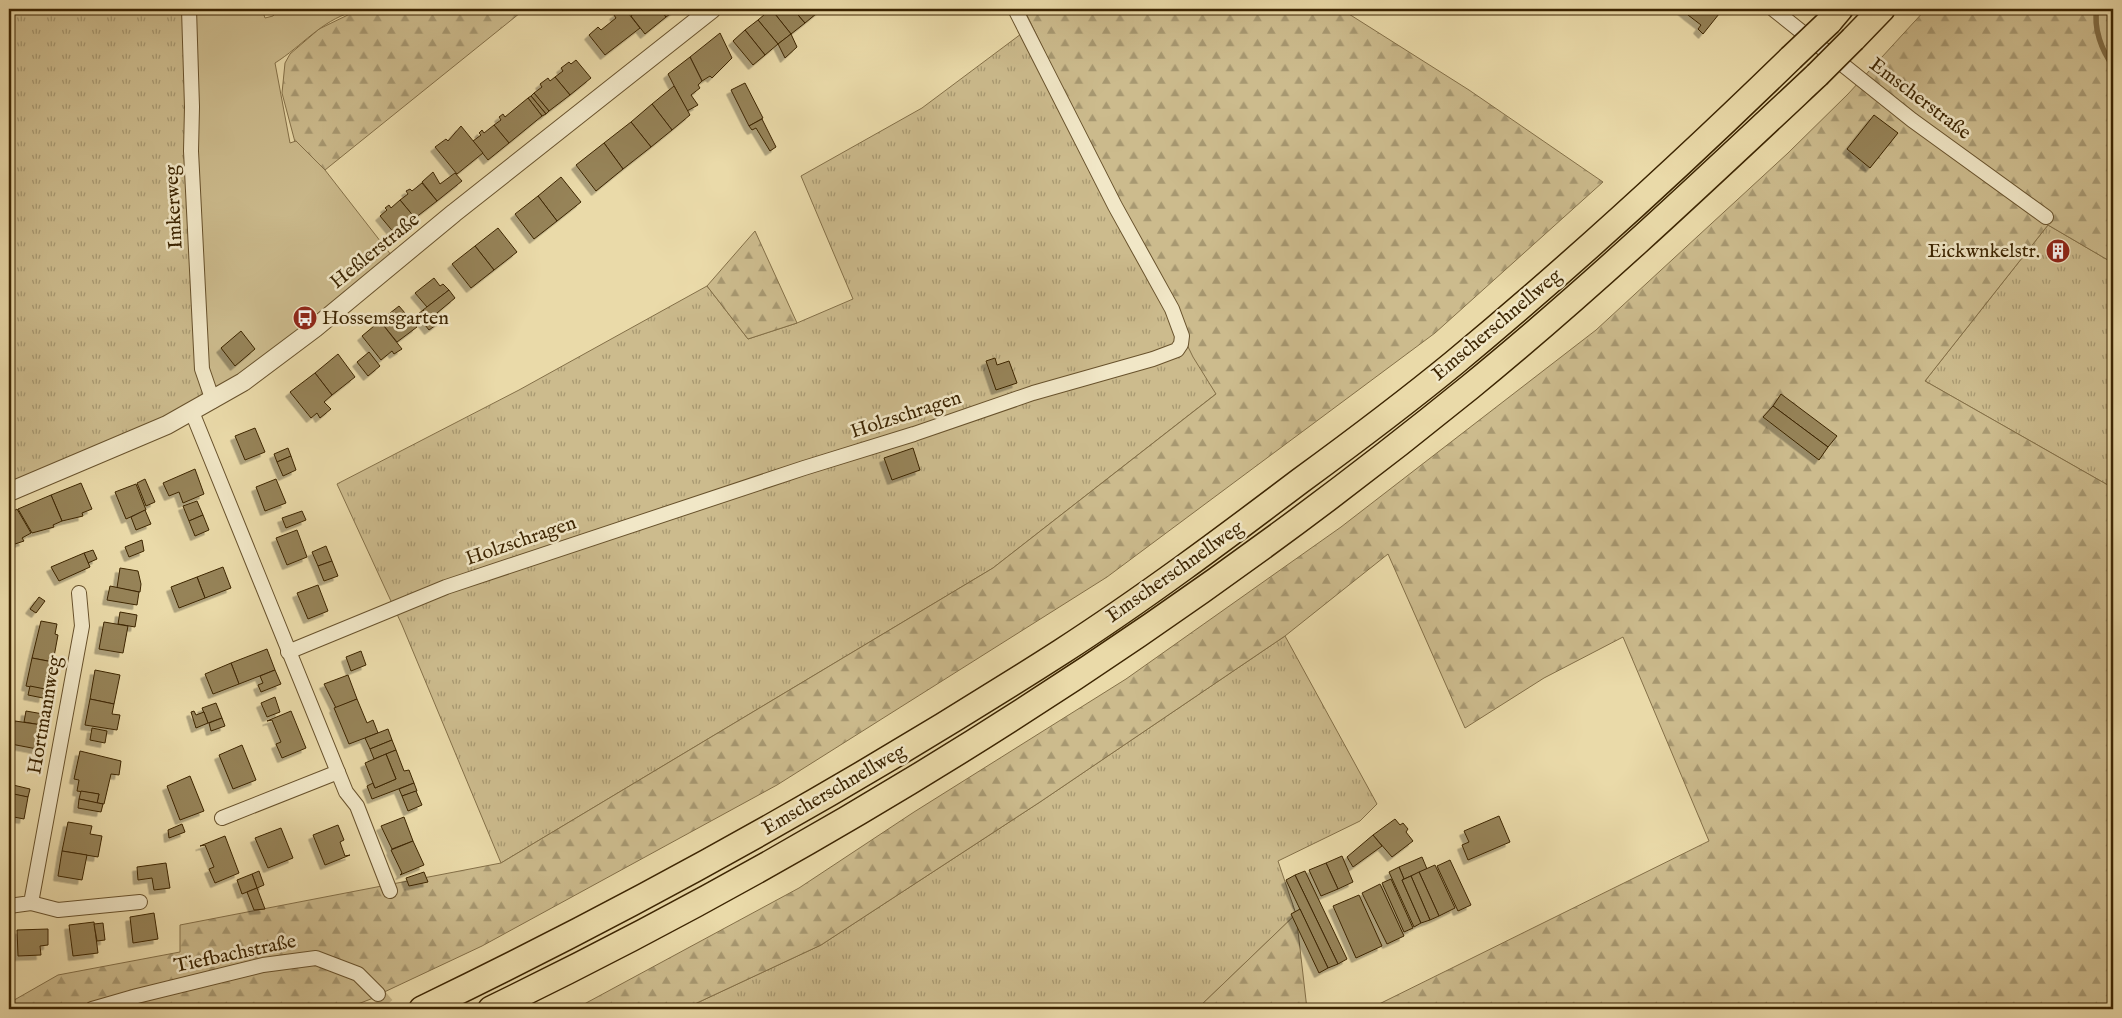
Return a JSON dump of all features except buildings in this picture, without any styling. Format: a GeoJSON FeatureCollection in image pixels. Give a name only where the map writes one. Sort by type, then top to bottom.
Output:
{"type":"FeatureCollection","features":[{"type":"Feature","properties":{"kind":"highway","name":"Emscherschnellweg"},"geometry":{"type":"LineString","coordinates":[[491,1009],[579,967],[854,815],[1080,676],[1214,582],[1363,470],[1470,386],[1621,257],[1817,75],[1882,9]]}},
{"type":"Feature","properties":{"kind":"highway","name":"Emscherschnellweg"},"geometry":{"type":"LineString","coordinates":[[422,1009],[529,958],[682,877],[799,812],[1063,651],[1196,560],[1452,365],[1643,199],[1834,15]]}},
{"type":"Feature","properties":{"kind":"street","name":"Imkerweg"},"geometry":{"type":"LineString","coordinates":[[189,9],[192,107],[191,150],[202,369],[213,400]]}},
{"type":"Feature","properties":{"kind":"street","name":"Heßlerstraße"},"geometry":{"type":"LineString","coordinates":[[9,492],[120,446],[192,412],[256,373],[315,328],[462,207],[712,9]]}},
{"type":"Feature","properties":{"kind":"street","name":"Holzschragen"},"geometry":{"type":"LineString","coordinates":[[288,652],[416,598],[462,582],[1033,393],[1153,359],[1177,350],[1181,344],[1182,336],[1172,309],[1115,206],[1014,9]]}},
{"type":"Feature","properties":{"kind":"street","name":"Emscherstraße"},"geometry":{"type":"LineString","coordinates":[[1773,9],[1912,120],[2046,216]]}},
{"type":"Feature","properties":{"kind":"street"},"geometry":{"type":"LineString","coordinates":[[192,412],[288,652],[346,792],[357,806],[390,891]]}},
{"type":"Feature","properties":{"kind":"street","name":"Hortmannweg"},"geometry":{"type":"LineString","coordinates":[[31,903],[82,626],[79,593]]}},
{"type":"Feature","properties":{"kind":"street"},"geometry":{"type":"LineString","coordinates":[[222,818],[338,772]]}},
{"type":"Feature","properties":{"kind":"street"},"geometry":{"type":"LineString","coordinates":[[9,906],[31,903],[58,910],[140,902]]}},
{"type":"Feature","properties":{"kind":"street","name":"Tiefbachstraße"},"geometry":{"type":"LineString","coordinates":[[92,1009],[137,996],[263,966],[316,958],[358,974],[378,994]]}},
{"type":"Feature","properties":{"kind":"green space"},"geometry":{"type":"Polygon","coordinates":[[[9,9],[185,9],[211,400],[9,491],[9,9]]]}},
{"type":"Feature","properties":{"kind":"green space"},"geometry":{"type":"Polygon","coordinates":[[[193,9],[262,9],[265,18],[273,16],[278,9],[410,9],[359,11],[341,16],[321,28],[275,63],[290,143],[296,141],[325,170],[395,260],[214,399],[204,368],[193,9]]]}},
{"type":"Feature","properties":{"kind":"green space"},"geometry":{"type":"Polygon","coordinates":[[[410,9],[525,9],[325,170],[295,142],[282,93],[285,63],[290,54],[319,29],[354,12],[410,9]]]}},
{"type":"Feature","properties":{"kind":"green space"},"geometry":{"type":"Polygon","coordinates":[[[1024,9],[1341,9],[1469,90],[1603,182],[1435,333],[1107,577],[777,785],[482,946],[380,994],[318,956],[88,1009],[9,1009],[9,1003],[58,975],[180,952],[180,925],[501,863],[993,568],[1216,394],[1193,357],[1024,9]]]}},
{"type":"Feature","properties":{"kind":"green space"},"geometry":{"type":"Polygon","coordinates":[[[1926,9],[2113,9],[2113,263],[2048,225],[1925,381],[2113,488],[2113,1009],[1369,1009],[1709,841],[1623,637],[1544,678],[1465,728],[1388,554],[1285,636],[1040,802],[821,945],[684,1009],[575,1009],[799,888],[914,812],[1126,679],[1341,527],[1596,330],[1788,153],[1848,94],[1926,9]]]}},
{"type":"Feature","properties":{"kind":"green space"},"geometry":{"type":"Polygon","coordinates":[[[1025,31],[1217,393],[993,568],[501,863],[402,625],[337,484],[519,390],[707,286],[748,339],[797,323],[853,299],[801,176],[922,108],[1025,31]]]}},
{"type":"Feature","properties":{"kind":"green space"},"geometry":{"type":"Polygon","coordinates":[[[2048,225],[2113,263],[2113,488],[1925,381],[2048,225]]]}},
{"type":"Feature","properties":{"kind":"green space"},"geometry":{"type":"Polygon","coordinates":[[[755,231],[797,323],[748,339],[707,286],[755,231]]]}},
{"type":"Feature","properties":{"kind":"green space"},"geometry":{"type":"Polygon","coordinates":[[[1285,636],[1377,804],[1360,821],[1278,861],[1296,914],[1197,1009],[684,1009],[821,945],[1040,802],[1285,636]]]}},
{"type":"Feature","properties":{"kind":"green space"},"geometry":{"type":"Polygon","coordinates":[[[1296,914],[1307,1009],[1197,1009],[1296,914]]]}},
{"type":"Feature","properties":{"kind":"green space"},"geometry":{"type":"Polygon","coordinates":[[[295,960],[340,968],[376,997],[345,1009],[96,1009],[295,960]]]}},
{"type":"Feature","properties":{"kind":"waterway"},"geometry":{"type":"LineString","coordinates":[[2097,9],[2096,24],[2099,39],[2113,66]]}},
{"type":"Feature","properties":{"kind":"tunnel"},"geometry":{"type":"LineString","coordinates":[[378,994],[391,1009]]}},
{"type":"Feature","properties":{"kind":"place","name":"Eickwnkelstr."},"geometry":{"type":"Point","coordinates":[2058,251]}},
{"type":"Feature","properties":{"kind":"place","name":"Hossemsgarten"},"geometry":{"type":"Point","coordinates":[305,318]}}]}
